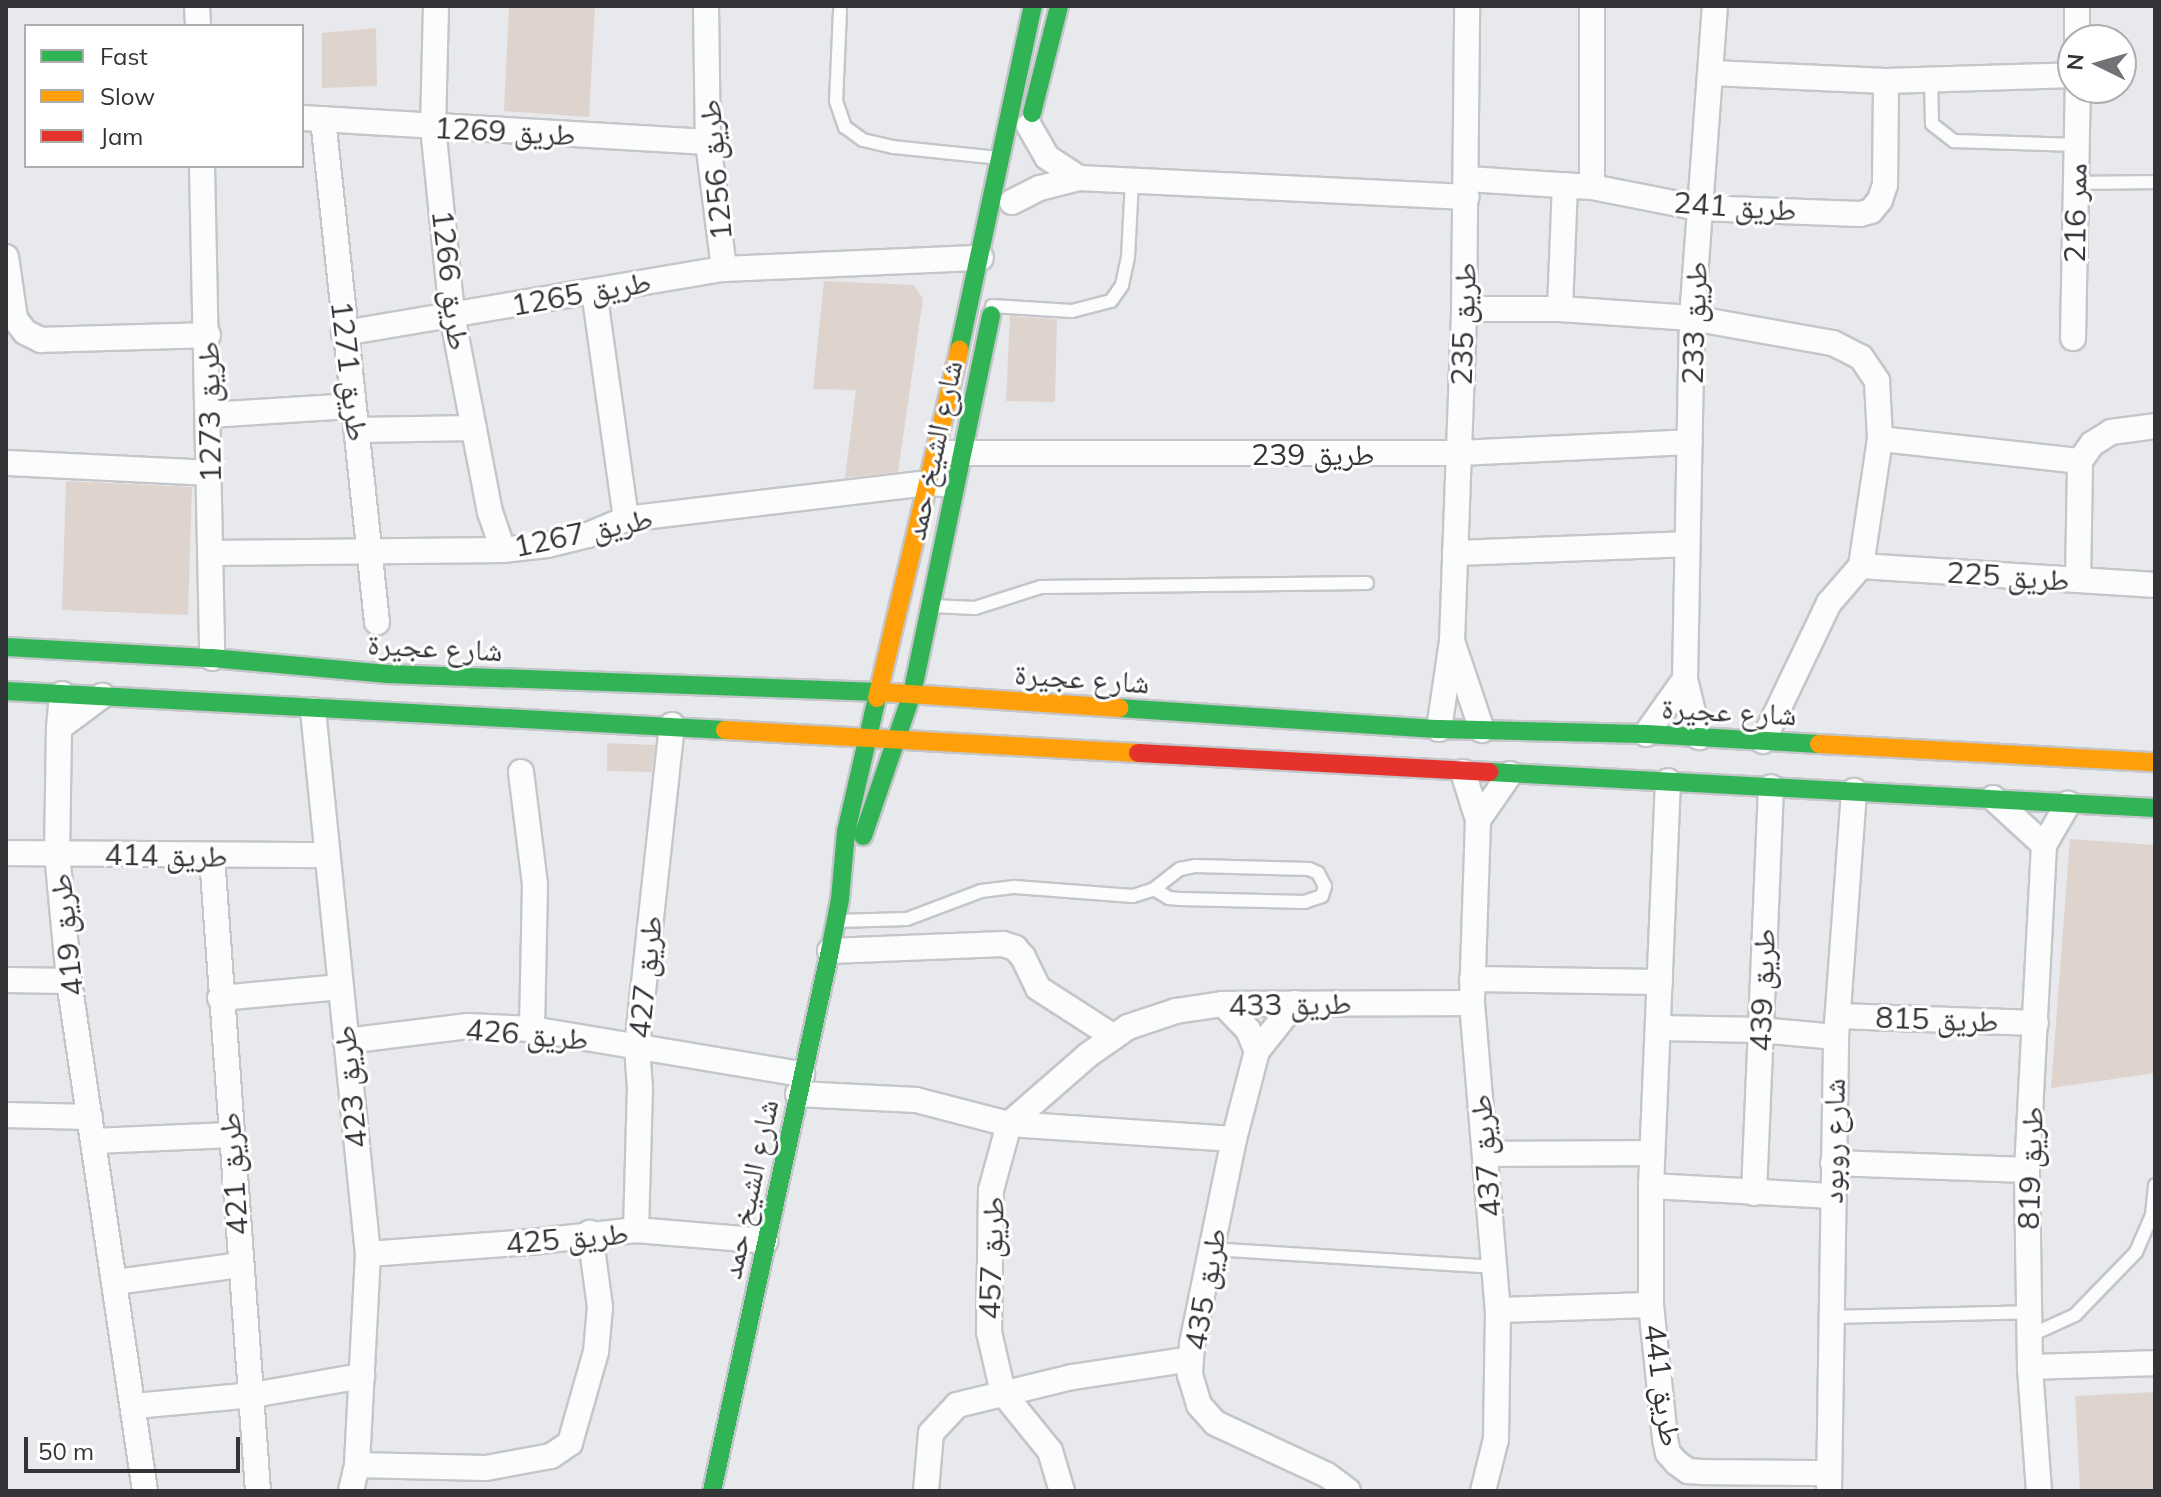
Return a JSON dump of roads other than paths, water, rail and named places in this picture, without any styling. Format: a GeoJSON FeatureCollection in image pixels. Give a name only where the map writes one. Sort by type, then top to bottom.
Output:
{"type":"FeatureCollection","features":[{"type":"Feature","properties":{"kind":"street","name":"طريق 1266"},"geometry":{"type":"LineString","coordinates":[[436,6],[433,127],[452,315],[490,512],[503,550]]}},
{"type":"Feature","properties":{"kind":"street","name":"طريق 1256"},"geometry":{"type":"LineString","coordinates":[[706,6],[708,142],[724,269],[981,258]]}},
{"type":"Feature","properties":{"kind":"street","name":"شارع الشيخ حمد"},"geometry":{"type":"LineString","coordinates":[[840,899],[912,694],[954,485],[948,453],[981,258],[1033,6]]}},
{"type":"Feature","properties":{"kind":"street"},"geometry":{"type":"LineString","coordinates":[[1011,209],[1059,6]]}},
{"type":"Feature","properties":{"kind":"street","name":"طريق 235"},"geometry":{"type":"LineString","coordinates":[[1439,729],[1452,641],[1467,188],[1467,6]]}},
{"type":"Feature","properties":{"kind":"street"},"geometry":{"type":"LineString","coordinates":[[1592,6],[1592,187]]}},
{"type":"Feature","properties":{"kind":"street","name":"طريق 233"},"geometry":{"type":"LineString","coordinates":[[1699,737],[1685,679],[1685,544],[1692,318],[1715,6]]}},
{"type":"Feature","properties":{"kind":"street"},"geometry":{"type":"LineString","coordinates":[[1712,73],[1886,81],[2057,75]]}},
{"type":"Feature","properties":{"kind":"street","name":"طريق 241"},"geometry":{"type":"LineString","coordinates":[[1011,209],[1040,188],[1079,178],[1467,188],[1565,185],[1592,187],[1699,208],[1860,214],[1871,211],[1880,200],[1885,185],[1886,81]]}},
{"type":"Feature","properties":{"kind":"street","name":"ممر 216"},"geometry":{"type":"LineString","coordinates":[[2073,338],[2078,104]]}},
{"type":"Feature","properties":{"kind":"street","name":"طريق 1269"},"geometry":{"type":"LineString","coordinates":[[313,119],[708,142]]}},
{"type":"Feature","properties":{"kind":"street","name":"طريق 1271"},"geometry":{"type":"LineString","coordinates":[[313,119],[356,418],[377,622]]}},
{"type":"Feature","properties":{"kind":"street"},"geometry":{"type":"LineString","coordinates":[[1029,126],[1047,157],[1079,178]]}},
{"type":"Feature","properties":{"kind":"street","name":"طريق 1273"},"geometry":{"type":"LineString","coordinates":[[202,168],[208,335],[212,658]]}},
{"type":"Feature","properties":{"kind":"street"},"geometry":{"type":"LineString","coordinates":[[1560,309],[1565,185]]}},
{"type":"Feature","properties":{"kind":"street"},"geometry":{"type":"LineString","coordinates":[[6,257],[15,319],[25,332],[41,340],[208,335]]}},
{"type":"Feature","properties":{"kind":"street","name":"طريق 1265"},"geometry":{"type":"LineString","coordinates":[[344,333],[724,269]]}},
{"type":"Feature","properties":{"kind":"street"},"geometry":{"type":"LineString","coordinates":[[594,291],[626,519]]}},
{"type":"Feature","properties":{"kind":"street","name":"شارع الشيخ حمد"},"geometry":{"type":"LineString","coordinates":[[712,1491],[830,951],[840,899],[846,832],[868,735],[929,483],[948,453],[994,299]]}},
{"type":"Feature","properties":{"kind":"street"},"geometry":{"type":"LineString","coordinates":[[1464,309],[1560,309],[1692,318],[1833,343],[1861,357],[1877,381],[1880,439],[1861,566],[1829,603],[1763,741]]}},
{"type":"Feature","properties":{"kind":"street"},"geometry":{"type":"LineString","coordinates":[[209,415],[356,418],[474,428]]}},
{"type":"Feature","properties":{"kind":"street"},"geometry":{"type":"LineString","coordinates":[[2078,580],[2080,461],[2092,444],[2111,432],[2155,426]]}},
{"type":"Feature","properties":{"kind":"street"},"geometry":{"type":"LineString","coordinates":[[1880,439],[2080,461]]}},
{"type":"Feature","properties":{"kind":"street","name":"طريق 239"},"geometry":{"type":"LineString","coordinates":[[948,453],[1459,453],[1690,442]]}},
{"type":"Feature","properties":{"kind":"street"},"geometry":{"type":"LineString","coordinates":[[6,463],[210,473]]}},
{"type":"Feature","properties":{"kind":"street","name":"طريق 1267"},"geometry":{"type":"LineString","coordinates":[[211,553],[503,550],[547,545],[588,535],[626,519],[929,483],[954,485]]}},
{"type":"Feature","properties":{"kind":"street"},"geometry":{"type":"LineString","coordinates":[[1455,553],[1685,544]]}},
{"type":"Feature","properties":{"kind":"street","name":"طريق 225"},"geometry":{"type":"LineString","coordinates":[[1861,566],[2155,585]]}},
{"type":"Feature","properties":{"kind":"street","name":"طريق 235"},"geometry":{"type":"LineString","coordinates":[[1452,641],[1482,730]]}},
{"type":"Feature","properties":{"kind":"street","name":"شارع عجيرة"},"geometry":{"type":"LineString","coordinates":[[6,647],[212,658],[387,674],[879,692],[1439,729],[1646,734],[2155,762]]}},
{"type":"Feature","properties":{"kind":"street"},"geometry":{"type":"LineString","coordinates":[[1646,734],[1685,679]]}},
{"type":"Feature","properties":{"kind":"street"},"geometry":{"type":"LineString","coordinates":[[6,691],[313,710],[868,735],[1463,772],[2155,808]]}},
{"type":"Feature","properties":{"kind":"street","name":"طريق 419"},"geometry":{"type":"LineString","coordinates":[[62,694],[57,853],[69,981],[135,1406],[145,1491]]}},
{"type":"Feature","properties":{"kind":"street"},"geometry":{"type":"LineString","coordinates":[[59,728],[102,696]]}},
{"type":"Feature","properties":{"kind":"street","name":"طريق 423"},"geometry":{"type":"LineString","coordinates":[[313,710],[325,855],[368,1254],[357,1465],[351,1491]]}},
{"type":"Feature","properties":{"kind":"street","name":"طريق 427"},"geometry":{"type":"LineString","coordinates":[[636,1230],[640,1088],[637,1047],[672,725]]}},
{"type":"Feature","properties":{"kind":"street"},"geometry":{"type":"LineString","coordinates":[[521,772],[535,885],[532,1029]]}},
{"type":"Feature","properties":{"kind":"street","name":"طريق 437"},"geometry":{"type":"LineString","coordinates":[[1463,772],[1478,820],[1472,1003],[1498,1310],[1496,1439],[1483,1491]]}},
{"type":"Feature","properties":{"kind":"street"},"geometry":{"type":"LineString","coordinates":[[1478,820],[1510,774]]}},
{"type":"Feature","properties":{"kind":"street"},"geometry":{"type":"LineString","coordinates":[[1651,1305],[1652,1153],[1668,781]]}},
{"type":"Feature","properties":{"kind":"street","name":"طريق 439"},"geometry":{"type":"LineString","coordinates":[[1754,1193],[1771,787]]}},
{"type":"Feature","properties":{"kind":"street","name":"شارع روبود"},"geometry":{"type":"LineString","coordinates":[[1829,1482],[1837,1026],[1854,791]]}},
{"type":"Feature","properties":{"kind":"street"},"geometry":{"type":"LineString","coordinates":[[1993,798],[2044,845]]}},
{"type":"Feature","properties":{"kind":"street","name":"طريق 819"},"geometry":{"type":"LineString","coordinates":[[2039,1491],[2030,1367],[2027,1170],[2044,845],[2068,804]]}},
{"type":"Feature","properties":{"kind":"street","name":"طريق 414"},"geometry":{"type":"LineString","coordinates":[[6,853],[212,857],[325,855]]}},
{"type":"Feature","properties":{"kind":"street","name":"طريق 421"},"geometry":{"type":"LineString","coordinates":[[212,857],[258,1491]]}},
{"type":"Feature","properties":{"kind":"street"},"geometry":{"type":"LineString","coordinates":[[830,951],[1003,944],[1015,948],[1023,957],[1038,988],[1114,1037]]}},
{"type":"Feature","properties":{"kind":"street"},"geometry":{"type":"LineString","coordinates":[[1472,979],[1660,982]]}},
{"type":"Feature","properties":{"kind":"street"},"geometry":{"type":"LineString","coordinates":[[6,980],[69,981]]}},
{"type":"Feature","properties":{"kind":"street"},"geometry":{"type":"LineString","coordinates":[[220,998],[340,987]]}},
{"type":"Feature","properties":{"kind":"street","name":"طريق 435"},"geometry":{"type":"LineString","coordinates":[[1295,1003],[1257,1051],[1234,1139],[1211,1249],[1190,1375],[1199,1405],[1215,1423],[1327,1483],[1348,1491]]}},
{"type":"Feature","properties":{"kind":"street","name":"طريق 433"},"geometry":{"type":"LineString","coordinates":[[1009,1124],[1088,1055],[1128,1027],[1176,1011],[1223,1004],[1472,1003]]}},
{"type":"Feature","properties":{"kind":"street"},"geometry":{"type":"LineString","coordinates":[[1223,1004],[1248,1030],[1257,1051]]}},
{"type":"Feature","properties":{"kind":"street","name":"طريق 815"},"geometry":{"type":"LineString","coordinates":[[1837,1026],[2036,1023]]}},
{"type":"Feature","properties":{"kind":"street","name":"طريق 426"},"geometry":{"type":"LineString","coordinates":[[346,1041],[468,1026],[532,1029],[637,1047],[800,1084],[916,1100],[1009,1124],[1234,1139]]}},
{"type":"Feature","properties":{"kind":"street"},"geometry":{"type":"LineString","coordinates":[[1658,1028],[1760,1030],[1837,1026]]}},
{"type":"Feature","properties":{"kind":"street"},"geometry":{"type":"LineString","coordinates":[[6,1115],[90,1117]]}},
{"type":"Feature","properties":{"kind":"street","name":"طريق 457"},"geometry":{"type":"LineString","coordinates":[[1003,1393],[989,1332],[990,1218],[991,1190],[1009,1124]]}},
{"type":"Feature","properties":{"kind":"street"},"geometry":{"type":"LineString","coordinates":[[94,1141],[231,1135]]}},
{"type":"Feature","properties":{"kind":"street"},"geometry":{"type":"LineString","coordinates":[[1485,1154],[1652,1153]]}},
{"type":"Feature","properties":{"kind":"street"},"geometry":{"type":"LineString","coordinates":[[1833,1163],[2027,1170]]}},
{"type":"Feature","properties":{"kind":"street"},"geometry":{"type":"LineString","coordinates":[[1651,1186],[1832,1196]]}},
{"type":"Feature","properties":{"kind":"street","name":"طريق 425"},"geometry":{"type":"LineString","coordinates":[[368,1254],[531,1242],[636,1230],[766,1241]]}},
{"type":"Feature","properties":{"kind":"street"},"geometry":{"type":"LineString","coordinates":[[357,1465],[484,1480],[551,1456],[570,1443],[596,1352],[600,1307],[590,1233]]}},
{"type":"Feature","properties":{"kind":"street"},"geometry":{"type":"LineString","coordinates":[[116,1282],[240,1265]]}},
{"type":"Feature","properties":{"kind":"street","name":"طريق 441"},"geometry":{"type":"LineString","coordinates":[[1498,1310],[1651,1305],[1665,1439],[1668,1453],[1677,1463],[1688,1471],[1829,1482]]}},
{"type":"Feature","properties":{"kind":"street"},"geometry":{"type":"LineString","coordinates":[[926,1491],[931,1433],[957,1405],[1072,1377],[1191,1359]]}},
{"type":"Feature","properties":{"kind":"street"},"geometry":{"type":"LineString","coordinates":[[2030,1367],[2155,1363]]}},
{"type":"Feature","properties":{"kind":"street"},"geometry":{"type":"LineString","coordinates":[[135,1406],[253,1395],[362,1376]]}},
{"type":"Feature","properties":{"kind":"street"},"geometry":{"type":"LineString","coordinates":[[1003,1393],[1050,1451],[1062,1491]]}},
{"type":"Feature","properties":{"kind":"lane"},"geometry":{"type":"LineString","coordinates":[[840,11],[836,101],[845,127],[863,140],[893,147],[1002,158]]}},
{"type":"Feature","properties":{"kind":"lane"},"geometry":{"type":"LineString","coordinates":[[1931,79],[1932,124],[1942,136],[1954,141],[2077,145]]}},
{"type":"Feature","properties":{"kind":"lane"},"geometry":{"type":"LineString","coordinates":[[994,299],[1072,311],[1111,301],[1122,285],[1128,257],[1132,181]]}},
{"type":"Feature","properties":{"kind":"lane"},"geometry":{"type":"LineString","coordinates":[[2076,183],[2155,182]]}},
{"type":"Feature","properties":{"kind":"lane"},"geometry":{"type":"LineString","coordinates":[[929,606],[975,608],[1041,587],[1367,583]]}},
{"type":"Feature","properties":{"kind":"lane"},"geometry":{"type":"LineString","coordinates":[[836,921],[907,919],[981,891],[1015,887],[1098,896],[1133,896],[1154,889],[1180,869],[1196,866],[1309,869],[1318,873],[1325,886],[1322,896],[1305,902],[1169,898],[1154,889]]}},
{"type":"Feature","properties":{"kind":"lane"},"geometry":{"type":"LineString","coordinates":[[1830,1317],[2029,1324],[2075,1315],[2136,1252],[2152,1215],[2155,1185]]}},
{"type":"Feature","properties":{"kind":"lane"},"geometry":{"type":"LineString","coordinates":[[1211,1249],[1494,1267]]}}]}
